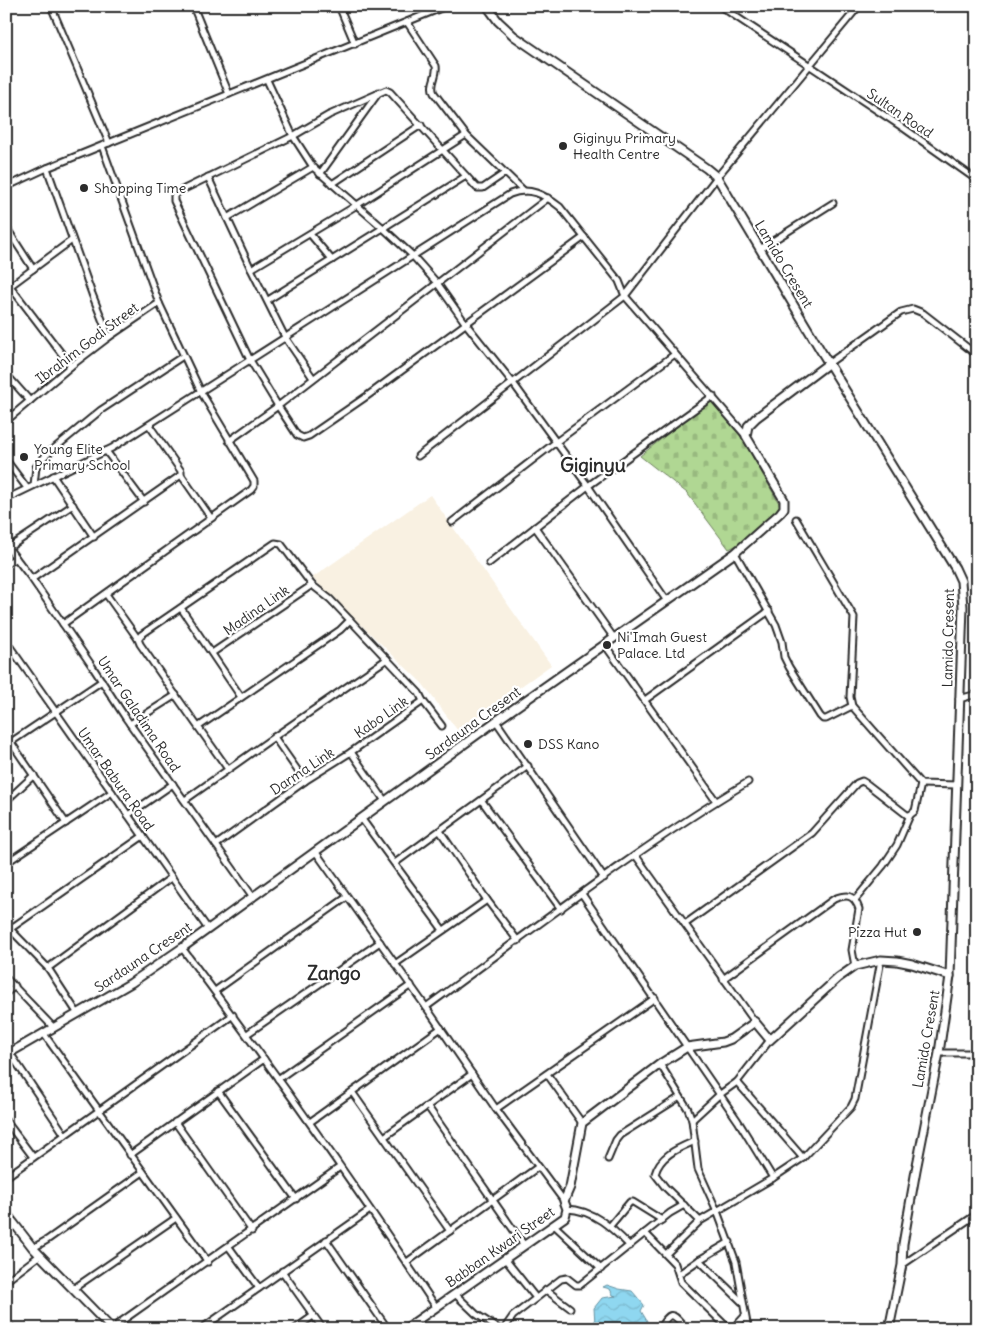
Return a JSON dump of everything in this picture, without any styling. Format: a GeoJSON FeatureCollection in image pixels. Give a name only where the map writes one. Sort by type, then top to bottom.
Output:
{"type":"FeatureCollection","features":[{"type":"Feature","properties":{"kind":"street"},"geometry":{"type":"LineString","coordinates":[[51,6],[109,143]]}},
{"type":"Feature","properties":{"kind":"street"},"geometry":{"type":"LineString","coordinates":[[193,6],[229,94]]}},
{"type":"Feature","properties":{"kind":"street"},"geometry":{"type":"LineString","coordinates":[[339,6],[355,44]]}},
{"type":"Feature","properties":{"kind":"street"},"geometry":{"type":"LineString","coordinates":[[6,187],[47,168],[446,6]]}},
{"type":"Feature","properties":{"kind":"street","name":"Lamido Cresent"},"geometry":{"type":"LineString","coordinates":[[487,6],[498,21],[514,36],[717,177],[828,363],[955,568],[961,582],[963,607],[950,976],[939,1053],[911,1198],[903,1244],[902,1265],[889,1329]]}},
{"type":"Feature","properties":{"kind":"street","name":"Sultan Road"},"geometry":{"type":"LineString","coordinates":[[720,6],[905,129],[977,180]]}},
{"type":"Feature","properties":{"kind":"street"},"geometry":{"type":"LineString","coordinates":[[418,456],[625,296],[717,177],[859,6]]}},
{"type":"Feature","properties":{"kind":"street"},"geometry":{"type":"LineString","coordinates":[[407,22],[436,66],[437,71],[432,90],[466,135],[524,191]]}},
{"type":"Feature","properties":{"kind":"street"},"geometry":{"type":"LineString","coordinates":[[267,80],[293,136],[313,166],[412,255],[437,283],[588,486],[667,601]]}},
{"type":"Feature","properties":{"kind":"street"},"geometry":{"type":"LineString","coordinates":[[505,173],[477,188],[421,125],[386,90],[329,115],[293,136],[178,192],[174,196],[174,201],[250,360],[297,435],[303,438],[309,436],[584,237]]}},
{"type":"Feature","properties":{"kind":"street"},"geometry":{"type":"LineString","coordinates":[[320,174],[379,92]]}},
{"type":"Feature","properties":{"kind":"street"},"geometry":{"type":"LineString","coordinates":[[332,184],[421,125]]}},
{"type":"Feature","properties":{"kind":"street"},"geometry":{"type":"LineString","coordinates":[[251,269],[357,205],[466,135]]}},
{"type":"Feature","properties":{"kind":"street"},"geometry":{"type":"LineString","coordinates":[[63,624],[254,486],[254,481],[229,442],[201,392],[159,303],[102,146]]}},
{"type":"Feature","properties":{"kind":"street"},"geometry":{"type":"LineString","coordinates":[[227,218],[313,166]]}},
{"type":"Feature","properties":{"kind":"street"},"geometry":{"type":"LineString","coordinates":[[47,168],[109,337]]}},
{"type":"Feature","properties":{"kind":"street"},"geometry":{"type":"LineString","coordinates":[[268,300],[466,176]]}},
{"type":"Feature","properties":{"kind":"street"},"geometry":{"type":"LineString","coordinates":[[208,177],[285,337],[313,378]]}},
{"type":"Feature","properties":{"kind":"street"},"geometry":{"type":"LineString","coordinates":[[6,499],[106,451],[510,194],[524,191],[548,198],[560,207],[619,281],[625,296],[746,436]]}},
{"type":"Feature","properties":{"kind":"street"},"geometry":{"type":"LineString","coordinates":[[229,442],[548,198]]}},
{"type":"Feature","properties":{"kind":"street"},"geometry":{"type":"LineString","coordinates":[[760,249],[833,202]]}},
{"type":"Feature","properties":{"kind":"street"},"geometry":{"type":"LineString","coordinates":[[6,227],[33,269]]}},
{"type":"Feature","properties":{"kind":"street"},"geometry":{"type":"LineString","coordinates":[[310,234],[332,260]]}},
{"type":"Feature","properties":{"kind":"street"},"geometry":{"type":"LineString","coordinates":[[71,366],[8,287],[72,240]]}},
{"type":"Feature","properties":{"kind":"street","name":"Ibrahim Godi Street"},"geometry":{"type":"LineString","coordinates":[[6,421],[71,366],[159,303]]}},
{"type":"Feature","properties":{"kind":"street"},"geometry":{"type":"LineString","coordinates":[[746,436],[748,426],[756,418],[828,363],[901,312],[913,309],[923,313],[977,355]]}},
{"type":"Feature","properties":{"kind":"street"},"geometry":{"type":"LineString","coordinates":[[452,522],[675,354]]}},
{"type":"Feature","properties":{"kind":"street"},"geometry":{"type":"LineString","coordinates":[[34,486],[36,467],[45,456],[101,410],[183,356]]}},
{"type":"Feature","properties":{"kind":"street"},"geometry":{"type":"LineString","coordinates":[[6,374],[30,401]]}},
{"type":"Feature","properties":{"kind":"street"},"geometry":{"type":"LineString","coordinates":[[489,563],[588,486],[713,396]]}},
{"type":"Feature","properties":{"kind":"street"},"geometry":{"type":"LineString","coordinates":[[149,425],[211,518]]}},
{"type":"Feature","properties":{"kind":"street","name":"Sardauna Cresent"},"geometry":{"type":"LineString","coordinates":[[8,1054],[130,983],[182,948],[496,721],[735,553],[784,508],[784,500],[746,436]]}},
{"type":"Feature","properties":{"kind":"street"},"geometry":{"type":"LineString","coordinates":[[106,451],[144,502]]}},
{"type":"Feature","properties":{"kind":"street"},"geometry":{"type":"LineString","coordinates":[[6,460],[27,488]]}},
{"type":"Feature","properties":{"kind":"street"},"geometry":{"type":"LineString","coordinates":[[32,579],[181,475]]}},
{"type":"Feature","properties":{"kind":"street"},"geometry":{"type":"LineString","coordinates":[[53,476],[94,537]]}},
{"type":"Feature","properties":{"kind":"street"},"geometry":{"type":"LineString","coordinates":[[7,546],[73,505]]}},
{"type":"Feature","properties":{"kind":"street"},"geometry":{"type":"LineString","coordinates":[[796,519],[854,617],[850,697],[852,706],[921,784],[957,785]]}},
{"type":"Feature","properties":{"kind":"street"},"geometry":{"type":"LineString","coordinates":[[535,527],[614,638]]}},
{"type":"Feature","properties":{"kind":"street"},"geometry":{"type":"LineString","coordinates":[[138,639],[141,634],[275,543],[281,544],[312,585],[350,620],[419,693],[442,726]]}},
{"type":"Feature","properties":{"kind":"street","name":"Umar Galadima Road"},"geometry":{"type":"LineString","coordinates":[[7,546],[32,579],[130,724],[253,897]]}},
{"type":"Feature","properties":{"kind":"street"},"geometry":{"type":"LineString","coordinates":[[735,553],[776,625],[782,642],[784,657],[789,667],[823,719],[826,720],[852,706]]}},
{"type":"Feature","properties":{"kind":"street"},"geometry":{"type":"LineString","coordinates":[[6,564],[16,558]]}},
{"type":"Feature","properties":{"kind":"street","name":"Madina Link"},"geometry":{"type":"LineString","coordinates":[[212,653],[312,585]]}},
{"type":"Feature","properties":{"kind":"street"},"geometry":{"type":"LineString","coordinates":[[106,594],[228,769]]}},
{"type":"Feature","properties":{"kind":"street"},"geometry":{"type":"LineString","coordinates":[[181,608],[241,697]]}},
{"type":"Feature","properties":{"kind":"street"},"geometry":{"type":"LineString","coordinates":[[645,700],[769,611]]}},
{"type":"Feature","properties":{"kind":"street"},"geometry":{"type":"LineString","coordinates":[[198,727],[340,630],[350,620]]}},
{"type":"Feature","properties":{"kind":"street","name":"Umar Babura Road"},"geometry":{"type":"LineString","coordinates":[[6,642],[208,929]]}},
{"type":"Feature","properties":{"kind":"street"},"geometry":{"type":"LineString","coordinates":[[605,645],[716,801]]}},
{"type":"Feature","properties":{"kind":"street"},"geometry":{"type":"LineString","coordinates":[[185,800],[387,659]]}},
{"type":"Feature","properties":{"kind":"street"},"geometry":{"type":"LineString","coordinates":[[11,742],[102,680]]}},
{"type":"Feature","properties":{"kind":"street"},"geometry":{"type":"LineString","coordinates":[[959,698],[977,694]]}},
{"type":"Feature","properties":{"kind":"street"},"geometry":{"type":"LineString","coordinates":[[130,724],[176,695]]}},
{"type":"Feature","properties":{"kind":"street","name":"Kabo Link"},"geometry":{"type":"LineString","coordinates":[[352,752],[423,701]]}},
{"type":"Feature","properties":{"kind":"street"},"geometry":{"type":"LineString","coordinates":[[496,721],[604,878]]}},
{"type":"Feature","properties":{"kind":"street"},"geometry":{"type":"LineString","coordinates":[[6,735],[66,823]]}},
{"type":"Feature","properties":{"kind":"street"},"geometry":{"type":"LineString","coordinates":[[274,737],[305,781]]}},
{"type":"Feature","properties":{"kind":"street","name":"Darma Link"},"geometry":{"type":"LineString","coordinates":[[216,845],[305,781],[352,752],[385,801]]}},
{"type":"Feature","properties":{"kind":"street"},"geometry":{"type":"LineString","coordinates":[[395,863],[528,766]]}},
{"type":"Feature","properties":{"kind":"street"},"geometry":{"type":"LineString","coordinates":[[7,800],[34,775]]}},
{"type":"Feature","properties":{"kind":"street"},"geometry":{"type":"LineString","coordinates":[[685,924],[812,833],[862,781],[907,815],[910,815]]}},
{"type":"Feature","properties":{"kind":"street"},"geometry":{"type":"LineString","coordinates":[[426,1007],[604,878],[716,801],[748,782]]}},
{"type":"Feature","properties":{"kind":"street"},"geometry":{"type":"LineString","coordinates":[[128,815],[174,784]]}},
{"type":"Feature","properties":{"kind":"street"},"geometry":{"type":"LineString","coordinates":[[855,900],[894,851],[910,815],[915,811],[921,784]]}},
{"type":"Feature","properties":{"kind":"street"},"geometry":{"type":"LineString","coordinates":[[6,863],[112,792]]}},
{"type":"Feature","properties":{"kind":"street"},"geometry":{"type":"LineString","coordinates":[[482,800],[561,909]]}},
{"type":"Feature","properties":{"kind":"street"},"geometry":{"type":"LineString","coordinates":[[361,818],[443,930]]}},
{"type":"Feature","properties":{"kind":"street"},"geometry":{"type":"LineString","coordinates":[[440,831],[487,900],[518,941]]}},
{"type":"Feature","properties":{"kind":"street"},"geometry":{"type":"LineString","coordinates":[[78,1014],[48,968],[8,928],[143,836]]}},
{"type":"Feature","properties":{"kind":"street"},"geometry":{"type":"LineString","coordinates":[[315,852],[411,985],[538,1168],[564,1201]]}},
{"type":"Feature","properties":{"kind":"street"},"geometry":{"type":"LineString","coordinates":[[636,856],[723,979],[770,1040]]}},
{"type":"Feature","properties":{"kind":"street"},"geometry":{"type":"LineString","coordinates":[[48,968],[172,877]]}},
{"type":"Feature","properties":{"kind":"street"},"geometry":{"type":"LineString","coordinates":[[582,894],[738,1121],[773,1178]]}},
{"type":"Feature","properties":{"kind":"street"},"geometry":{"type":"LineString","coordinates":[[723,979],[834,899],[844,895],[855,900],[859,909],[852,950],[854,966]]}},
{"type":"Feature","properties":{"kind":"street"},"geometry":{"type":"LineString","coordinates":[[215,991],[347,897]]}},
{"type":"Feature","properties":{"kind":"street"},"geometry":{"type":"LineString","coordinates":[[396,964],[487,900]]}},
{"type":"Feature","properties":{"kind":"street"},"geometry":{"type":"LineString","coordinates":[[247,1034],[380,942]]}},
{"type":"Feature","properties":{"kind":"street"},"geometry":{"type":"LineString","coordinates":[[182,948],[310,1122],[436,1307]]}},
{"type":"Feature","properties":{"kind":"street"},"geometry":{"type":"LineString","coordinates":[[692,1120],[737,1082],[770,1040],[838,978],[854,966],[881,960],[897,961],[950,976]]}},
{"type":"Feature","properties":{"kind":"street"},"geometry":{"type":"LineString","coordinates":[[666,1254],[700,1221],[803,1158],[854,1104],[881,960]]}},
{"type":"Feature","properties":{"kind":"street"},"geometry":{"type":"LineString","coordinates":[[6,978],[54,1028]]}},
{"type":"Feature","properties":{"kind":"street"},"geometry":{"type":"LineString","coordinates":[[278,1079],[411,985]]}},
{"type":"Feature","properties":{"kind":"street"},"geometry":{"type":"LineString","coordinates":[[6,993],[15,986]]}},
{"type":"Feature","properties":{"kind":"street"},"geometry":{"type":"LineString","coordinates":[[496,1109],[655,998]]}},
{"type":"Feature","properties":{"kind":"street"},"geometry":{"type":"LineString","coordinates":[[6,1177],[233,1015]]}},
{"type":"Feature","properties":{"kind":"street"},"geometry":{"type":"LineString","coordinates":[[547,1074],[582,1123],[660,1064],[687,1047],[723,1042],[731,1039],[755,1022]]}},
{"type":"Feature","properties":{"kind":"street"},"geometry":{"type":"LineString","coordinates":[[310,1122],[441,1028]]}},
{"type":"Feature","properties":{"kind":"street"},"geometry":{"type":"LineString","coordinates":[[44,1034],[208,1262]]}},
{"type":"Feature","properties":{"kind":"street"},"geometry":{"type":"LineString","coordinates":[[939,1053],[977,1051]]}},
{"type":"Feature","properties":{"kind":"street"},"geometry":{"type":"LineString","coordinates":[[8,1054],[65,1135]]}},
{"type":"Feature","properties":{"kind":"street"},"geometry":{"type":"LineString","coordinates":[[130,1155],[264,1059]]}},
{"type":"Feature","properties":{"kind":"street"},"geometry":{"type":"LineString","coordinates":[[660,1064],[692,1120],[698,1169],[730,1242],[739,1271],[748,1329]]}},
{"type":"Feature","properties":{"kind":"street"},"geometry":{"type":"LineString","coordinates":[[384,1137],[472,1074]]}},
{"type":"Feature","properties":{"kind":"street"},"geometry":{"type":"LineString","coordinates":[[737,1082],[803,1158]]}},
{"type":"Feature","properties":{"kind":"street"},"geometry":{"type":"LineString","coordinates":[[218,1091],[296,1199]]}},
{"type":"Feature","properties":{"kind":"street"},"geometry":{"type":"LineString","coordinates":[[352,1092],[450,1231]]}},
{"type":"Feature","properties":{"kind":"street"},"geometry":{"type":"LineString","coordinates":[[608,1159],[620,1135],[680,1097]]}},
{"type":"Feature","properties":{"kind":"street"},"geometry":{"type":"LineString","coordinates":[[428,1107],[524,1246]]}},
{"type":"Feature","properties":{"kind":"street"},"geometry":{"type":"LineString","coordinates":[[6,1121],[33,1157]]}},
{"type":"Feature","properties":{"kind":"street"},"geometry":{"type":"LineString","coordinates":[[175,1122],[252,1231]]}},
{"type":"Feature","properties":{"kind":"street","name":"Babban Kwari Street"},"geometry":{"type":"LineString","coordinates":[[405,1329],[565,1217],[567,1209],[564,1201],[570,1187],[582,1123]]}},
{"type":"Feature","properties":{"kind":"street"},"geometry":{"type":"LineString","coordinates":[[695,1141],[671,1152],[658,1165],[655,1174],[665,1187],[700,1221]]}},
{"type":"Feature","properties":{"kind":"street"},"geometry":{"type":"LineString","coordinates":[[7,1215],[33,1248],[112,1328],[252,1231],[340,1167]]}},
{"type":"Feature","properties":{"kind":"street"},"geometry":{"type":"LineString","coordinates":[[406,1262],[538,1168]]}},
{"type":"Feature","properties":{"kind":"street"},"geometry":{"type":"LineString","coordinates":[[33,1248],[143,1172]]}},
{"type":"Feature","properties":{"kind":"street"},"geometry":{"type":"LineString","coordinates":[[610,1226],[630,1202],[662,1220]]}},
{"type":"Feature","properties":{"kind":"street"},"geometry":{"type":"LineString","coordinates":[[504,1329],[513,1316],[546,1290],[564,1278],[578,1286],[580,1285],[645,1233],[684,1205]]}},
{"type":"Feature","properties":{"kind":"street"},"geometry":{"type":"LineString","coordinates":[[567,1209],[582,1210],[610,1226],[630,1246]]}},
{"type":"Feature","properties":{"kind":"street"},"geometry":{"type":"LineString","coordinates":[[201,1329],[370,1210]]}},
{"type":"Feature","properties":{"kind":"street"},"geometry":{"type":"LineString","coordinates":[[902,1265],[977,1214]]}},
{"type":"Feature","properties":{"kind":"street"},"geometry":{"type":"LineString","coordinates":[[73,1289],[176,1218]]}},
{"type":"Feature","properties":{"kind":"street"},"geometry":{"type":"LineString","coordinates":[[554,1225],[601,1269]]}},
{"type":"Feature","properties":{"kind":"street"},"geometry":{"type":"LineString","coordinates":[[645,1233],[675,1264],[681,1282],[729,1329]]}},
{"type":"Feature","properties":{"kind":"street"},"geometry":{"type":"LineString","coordinates":[[326,1240],[388,1329]]}},
{"type":"Feature","properties":{"kind":"street"},"geometry":{"type":"LineString","coordinates":[[679,1274],[698,1260],[730,1242]]}},
{"type":"Feature","properties":{"kind":"street"},"geometry":{"type":"LineString","coordinates":[[229,1247],[259,1288]]}},
{"type":"Feature","properties":{"kind":"street"},"geometry":{"type":"LineString","coordinates":[[6,1281],[40,1255]]}},
{"type":"Feature","properties":{"kind":"street"},"geometry":{"type":"LineString","coordinates":[[505,1259],[536,1298]]}},
{"type":"Feature","properties":{"kind":"street"},"geometry":{"type":"LineString","coordinates":[[698,1260],[743,1302]]}},
{"type":"Feature","properties":{"kind":"street"},"geometry":{"type":"LineString","coordinates":[[282,1272],[323,1329]]}},
{"type":"Feature","properties":{"kind":"street"},"geometry":{"type":"LineString","coordinates":[[546,1290],[570,1308]]}},
{"type":"Feature","properties":{"kind":"street"},"geometry":{"type":"LineString","coordinates":[[455,1294],[476,1314],[499,1329]]}},
{"type":"Feature","properties":{"kind":"street"},"geometry":{"type":"LineString","coordinates":[[659,1329],[666,1317],[673,1315],[687,1329]]}},
{"type":"Feature","properties":{"kind":"street"},"geometry":{"type":"LineString","coordinates":[[294,1329],[312,1316]]}},
{"type":"Feature","properties":{"kind":"street"},"geometry":{"type":"LineString","coordinates":[[734,1329],[745,1316]]}},
{"type":"Feature","properties":{"kind":"street"},"geometry":{"type":"LineString","coordinates":[[6,1322],[12,1329]]}},
{"type":"Feature","properties":{"kind":"shaded area"},"geometry":{"type":"Polygon","coordinates":[[[430,495],[551,665],[458,731],[422,683],[312,578],[430,495]]]}},
{"type":"Feature","properties":{"kind":"green space"},"geometry":{"type":"Polygon","coordinates":[[[710,400],[742,438],[780,505],[757,530],[729,549],[687,493],[640,456],[710,400]]]}},
{"type":"Feature","properties":{"kind":"water"},"geometry":{"type":"Polygon","coordinates":[[[607,1285],[632,1291],[644,1305],[641,1311],[647,1321],[646,1329],[592,1329],[595,1324],[594,1308],[602,1298],[616,1296],[613,1295],[610,1289],[603,1287],[607,1285]]]}},
{"type":"Feature","properties":{"kind":"place","name":"Giginyu Primary Health Centre"},"geometry":{"type":"Point","coordinates":[563,146]}},
{"type":"Feature","properties":{"kind":"place","name":"Shopping Time"},"geometry":{"type":"Point","coordinates":[84,188]}},
{"type":"Feature","properties":{"kind":"place","name":"Young Elite Primary School"},"geometry":{"type":"Point","coordinates":[24,457]}},
{"type":"Feature","properties":{"kind":"place","name":"Ni'Imah Guest Palace. Ltd"},"geometry":{"type":"Point","coordinates":[607,645]}},
{"type":"Feature","properties":{"kind":"place","name":"DSS Kano"},"geometry":{"type":"Point","coordinates":[528,744]}},
{"type":"Feature","properties":{"kind":"place","name":"Pizza Hut"},"geometry":{"type":"Point","coordinates":[917,932]}},
{"type":"Feature","properties":{"kind":"district","name":"Giginyu"},"geometry":{"type":"Point","coordinates":[593,465]}},
{"type":"Feature","properties":{"kind":"district","name":"Zango"},"geometry":{"type":"Point","coordinates":[334,973]}}]}
